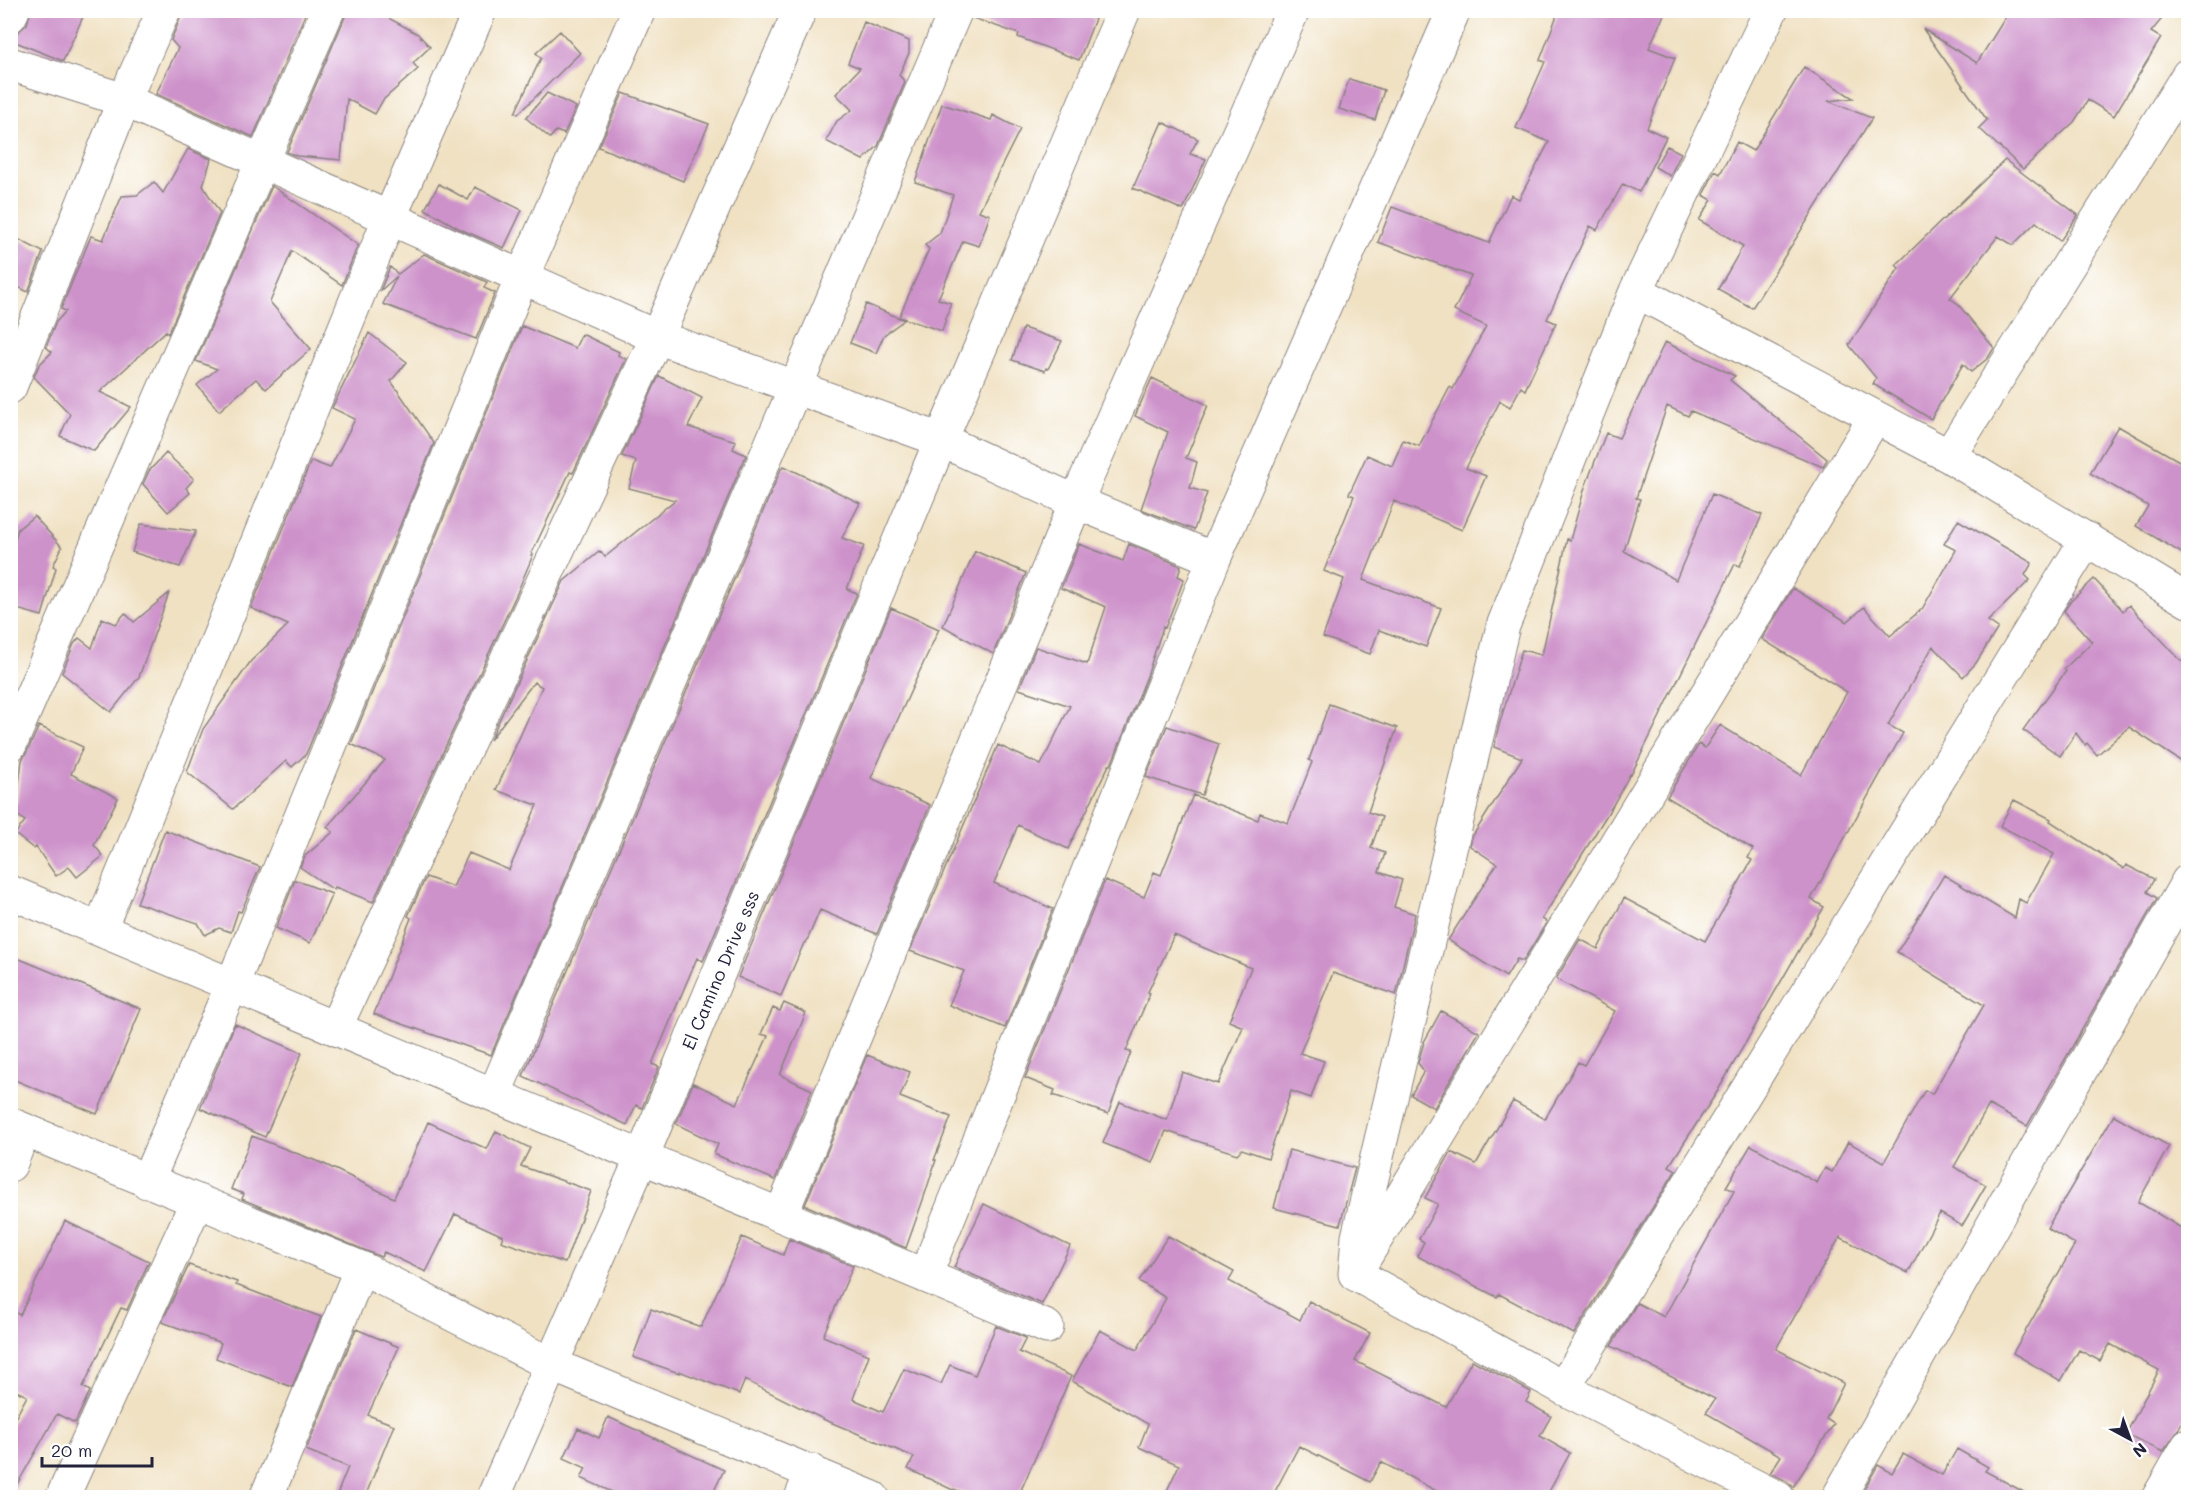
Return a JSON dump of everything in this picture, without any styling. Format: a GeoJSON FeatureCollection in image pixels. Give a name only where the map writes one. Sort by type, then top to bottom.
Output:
{"type":"FeatureCollection","features":[{"type":"Feature","properties":{"kind":"street"},"geometry":{"type":"LineString","coordinates":[[10,16],[13,10]]}},
{"type":"Feature","properties":{"kind":"street"},"geometry":{"type":"LineString","coordinates":[[10,387],[124,100],[164,10]]}},
{"type":"Feature","properties":{"kind":"street"},"geometry":{"type":"LineString","coordinates":[[10,745],[328,10]]}},
{"type":"Feature","properties":{"kind":"street"},"geometry":{"type":"LineString","coordinates":[[99,929],[389,219],[480,10]]}},
{"type":"Feature","properties":{"kind":"street"},"geometry":{"type":"LineString","coordinates":[[147,1182],[232,985],[522,277],[639,10]]}},
{"type":"Feature","properties":{"kind":"street"},"geometry":{"type":"LineString","coordinates":[[335,1028],[657,337],[800,10]]}},
{"type":"Feature","properties":{"kind":"street"},"geometry":{"type":"LineString","coordinates":[[494,1095],[956,10]]}},
{"type":"Feature","properties":{"kind":"street","name":"El Camino Drive sss"},"geometry":{"type":"LineString","coordinates":[[493,1497],[642,1157],[941,440],[1124,10]]}},
{"type":"Feature","properties":{"kind":"street"},"geometry":{"type":"LineString","coordinates":[[781,1215],[1076,502],[1293,10]]}},
{"type":"Feature","properties":{"kind":"street"},"geometry":{"type":"LineString","coordinates":[[925,1276],[1214,559],[1454,10]]}},
{"type":"Feature","properties":{"kind":"street"},"geometry":{"type":"LineString","coordinates":[[1355,1274],[1358,1237],[1503,626],[1636,291],[1771,10]]}},
{"type":"Feature","properties":{"kind":"street"},"geometry":{"type":"LineString","coordinates":[[10,64],[124,100],[657,337],[941,440],[1076,502],[1214,559]]}},
{"type":"Feature","properties":{"kind":"street"},"geometry":{"type":"LineString","coordinates":[[1949,456],[2188,75]]}},
{"type":"Feature","properties":{"kind":"street"},"geometry":{"type":"LineString","coordinates":[[1636,291],[1949,456],[2188,601]]}},
{"type":"Feature","properties":{"kind":"street"},"geometry":{"type":"LineString","coordinates":[[1355,1274],[1875,417]]}},
{"type":"Feature","properties":{"kind":"street"},"geometry":{"type":"LineString","coordinates":[[1563,1388],[2087,539]]}},
{"type":"Feature","properties":{"kind":"street"},"geometry":{"type":"LineString","coordinates":[[1838,1497],[2188,881]]}},
{"type":"Feature","properties":{"kind":"street"},"geometry":{"type":"LineString","coordinates":[[10,892],[1047,1327]]}},
{"type":"Feature","properties":{"kind":"street"},"geometry":{"type":"LineString","coordinates":[[10,1165],[17,1127],[361,1268],[550,1364],[807,1484],[873,1497]]}},
{"type":"Feature","properties":{"kind":"street"},"geometry":{"type":"LineString","coordinates":[[62,1497],[197,1202]]}},
{"type":"Feature","properties":{"kind":"street"},"geometry":{"type":"LineString","coordinates":[[266,1497],[361,1268]]}},
{"type":"Feature","properties":{"kind":"street"},"geometry":{"type":"LineString","coordinates":[[1355,1274],[1563,1388],[1778,1497]]}},
{"type":"Feature","properties":{"kind":"street"},"geometry":{"type":"LineString","coordinates":[[2158,1497],[2188,1446]]}},
{"type":"Feature","properties":{"kind":"building"},"geometry":{"type":"Polygon","coordinates":[[[31,10],[86,10],[63,61],[13,41],[17,33],[27,24],[31,10]]]}},
{"type":"Feature","properties":{"kind":"building"},"geometry":{"type":"Polygon","coordinates":[[[191,10],[307,10],[253,137],[156,94],[178,48],[171,40],[180,19],[191,10]]]}},
{"type":"Feature","properties":{"kind":"building"},"geometry":{"type":"Polygon","coordinates":[[[346,10],[374,10],[418,34],[430,47],[413,63],[418,69],[383,100],[375,114],[347,99],[341,160],[297,156],[287,152],[346,10]]]}},
{"type":"Feature","properties":{"kind":"building"},"geometry":{"type":"Polygon","coordinates":[[[974,10],[1073,10],[1095,19],[1079,60],[1018,37],[1019,34],[973,18],[974,10]]]}},
{"type":"Feature","properties":{"kind":"building"},"geometry":{"type":"Polygon","coordinates":[[[1559,10],[1666,10],[1649,48],[1675,58],[1647,128],[1666,137],[1639,192],[1623,184],[1597,230],[1590,226],[1547,319],[1556,323],[1525,390],[1521,387],[1510,407],[1500,401],[1466,468],[1486,476],[1462,530],[1394,501],[1363,580],[1441,608],[1426,647],[1379,630],[1370,654],[1323,637],[1344,579],[1324,571],[1354,496],[1349,494],[1367,455],[1392,466],[1403,440],[1419,446],[1450,387],[1453,389],[1486,326],[1454,311],[1471,276],[1378,242],[1392,207],[1489,243],[1511,195],[1519,199],[1549,142],[1516,128],[1545,62],[1540,60],[1559,10]]]}},
{"type":"Feature","properties":{"kind":"building"},"geometry":{"type":"Polygon","coordinates":[[[2010,10],[2169,10],[2151,32],[2161,38],[2114,116],[2088,100],[2074,122],[2023,169],[1979,128],[1987,120],[1923,29],[1977,63],[2010,10]]]}},
{"type":"Feature","properties":{"kind":"building"},"geometry":{"type":"Polygon","coordinates":[[[864,22],[909,41],[909,53],[899,75],[905,82],[878,146],[863,160],[826,141],[837,121],[852,110],[836,94],[860,68],[848,63],[864,22]]]}},
{"type":"Feature","properties":{"kind":"building"},"geometry":{"type":"Polygon","coordinates":[[[560,31],[580,53],[518,114],[515,113],[541,58],[536,53],[560,31]]]}},
{"type":"Feature","properties":{"kind":"building"},"geometry":{"type":"Polygon","coordinates":[[[1804,67],[1853,98],[1828,101],[1872,118],[1752,308],[1718,289],[1743,246],[1699,220],[1712,200],[1703,195],[1715,171],[1720,174],[1737,142],[1753,151],[1804,67]]]}},
{"type":"Feature","properties":{"kind":"building"},"geometry":{"type":"Polygon","coordinates":[[[1349,79],[1384,90],[1375,120],[1339,109],[1349,79]]]}},
{"type":"Feature","properties":{"kind":"building"},"geometry":{"type":"Polygon","coordinates":[[[547,93],[576,107],[564,134],[556,131],[550,138],[526,118],[547,93]]]}},
{"type":"Feature","properties":{"kind":"building"},"geometry":{"type":"Polygon","coordinates":[[[623,93],[709,124],[683,181],[599,147],[623,93]]]}},
{"type":"Feature","properties":{"kind":"building"},"geometry":{"type":"Polygon","coordinates":[[[942,104],[991,120],[993,115],[1020,129],[979,211],[990,215],[979,246],[963,241],[938,299],[951,303],[942,331],[899,317],[929,249],[925,245],[940,233],[953,195],[915,182],[942,104]]]}},
{"type":"Feature","properties":{"kind":"building"},"geometry":{"type":"Polygon","coordinates":[[[1162,122],[1198,139],[1190,154],[1206,159],[1183,210],[1133,188],[1162,122]]]}},
{"type":"Feature","properties":{"kind":"building"},"geometry":{"type":"Polygon","coordinates":[[[1667,146],[1681,153],[1670,176],[1655,167],[1667,146]]]}},
{"type":"Feature","properties":{"kind":"building"},"geometry":{"type":"Polygon","coordinates":[[[188,149],[211,159],[203,186],[220,213],[168,334],[166,331],[100,392],[131,407],[94,451],[60,436],[70,414],[34,377],[39,365],[52,352],[46,347],[56,322],[66,311],[61,309],[91,236],[103,240],[122,196],[137,195],[154,182],[163,193],[188,149]]]}},
{"type":"Feature","properties":{"kind":"building"},"geometry":{"type":"Polygon","coordinates":[[[2005,160],[2078,215],[2060,241],[2036,222],[2013,245],[1998,236],[1950,298],[1957,303],[1994,348],[1988,358],[1971,372],[1963,364],[1931,419],[1873,384],[1876,378],[1849,345],[1899,268],[1896,265],[2005,160]]]}},
{"type":"Feature","properties":{"kind":"building"},"geometry":{"type":"Polygon","coordinates":[[[439,184],[468,200],[475,187],[522,210],[504,248],[460,229],[425,209],[439,184]]]}},
{"type":"Feature","properties":{"kind":"building"},"geometry":{"type":"Polygon","coordinates":[[[272,186],[358,245],[342,285],[292,251],[270,302],[311,349],[266,389],[256,379],[219,411],[197,385],[217,369],[196,361],[272,186]]]}},
{"type":"Feature","properties":{"kind":"building"},"geometry":{"type":"Polygon","coordinates":[[[10,235],[43,252],[28,292],[10,283],[10,235]]]}},
{"type":"Feature","properties":{"kind":"building"},"geometry":{"type":"Polygon","coordinates":[[[424,254],[487,282],[484,288],[495,293],[476,339],[383,304],[397,276],[380,291],[390,267],[398,274],[424,254]]]}},
{"type":"Feature","properties":{"kind":"building"},"geometry":{"type":"Polygon","coordinates":[[[866,304],[904,320],[884,335],[876,353],[850,343],[866,304]]]}},
{"type":"Feature","properties":{"kind":"building"},"geometry":{"type":"Polygon","coordinates":[[[522,326],[575,348],[582,334],[619,352],[618,355],[626,359],[573,473],[570,472],[531,555],[533,555],[517,593],[373,902],[335,887],[334,890],[300,867],[305,856],[333,832],[327,827],[385,760],[351,744],[522,326]]]}},
{"type":"Feature","properties":{"kind":"building"},"geometry":{"type":"Polygon","coordinates":[[[1023,328],[1062,341],[1045,371],[1012,360],[1023,328]]]}},
{"type":"Feature","properties":{"kind":"building"},"geometry":{"type":"Polygon","coordinates":[[[369,333],[407,362],[391,381],[434,443],[306,754],[292,767],[286,761],[233,809],[187,772],[203,729],[251,661],[288,625],[251,608],[311,461],[330,468],[355,419],[332,408],[369,333]]]}},
{"type":"Feature","properties":{"kind":"building"},"geometry":{"type":"Polygon","coordinates":[[[1665,342],[1735,376],[1730,380],[1827,459],[1823,467],[1691,411],[1688,416],[1667,406],[1636,498],[1640,499],[1624,551],[1676,580],[1712,494],[1762,515],[1740,566],[1735,564],[1631,775],[1542,919],[1547,922],[1523,961],[1517,959],[1506,977],[1448,940],[1497,864],[1470,846],[1472,837],[1522,758],[1494,747],[1499,725],[1522,650],[1542,655],[1567,539],[1570,540],[1585,487],[1606,433],[1619,438],[1665,342]]]}},
{"type":"Feature","properties":{"kind":"building"},"geometry":{"type":"Polygon","coordinates":[[[659,376],[702,398],[688,427],[736,441],[733,449],[746,455],[491,1055],[374,1014],[411,918],[408,916],[426,877],[453,887],[469,853],[509,870],[537,805],[496,790],[542,687],[534,682],[490,740],[564,581],[600,551],[605,557],[675,500],[629,488],[636,461],[622,456],[659,376]]]}},
{"type":"Feature","properties":{"kind":"building"},"geometry":{"type":"Polygon","coordinates":[[[1152,378],[1208,405],[1186,458],[1197,462],[1190,488],[1207,493],[1194,530],[1141,509],[1168,432],[1135,416],[1152,378]]]}},
{"type":"Feature","properties":{"kind":"building"},"geometry":{"type":"Polygon","coordinates":[[[2118,426],[2188,466],[2188,557],[2136,526],[2148,506],[2090,473],[2118,426]]]}},
{"type":"Feature","properties":{"kind":"building"},"geometry":{"type":"Polygon","coordinates":[[[166,453],[194,479],[186,488],[190,493],[168,512],[143,484],[149,471],[166,453]]]}},
{"type":"Feature","properties":{"kind":"building"},"geometry":{"type":"Polygon","coordinates":[[[784,466],[860,503],[842,538],[864,546],[847,589],[857,593],[703,961],[697,958],[652,1064],[659,1067],[642,1108],[636,1105],[627,1125],[523,1076],[784,466]]]}},
{"type":"Feature","properties":{"kind":"building"},"geometry":{"type":"Polygon","coordinates":[[[34,516],[62,547],[53,566],[56,568],[42,616],[10,607],[10,555],[18,529],[34,516]]]}},
{"type":"Feature","properties":{"kind":"building"},"geometry":{"type":"Polygon","coordinates":[[[1958,520],[2032,563],[2025,575],[2030,580],[1988,621],[1998,628],[1976,663],[1963,677],[1933,646],[1888,725],[1903,733],[1811,899],[1824,907],[1717,1092],[1669,1166],[1676,1170],[1574,1334],[1499,1294],[1497,1297],[1417,1256],[1424,1242],[1419,1239],[1438,1204],[1425,1198],[1451,1152],[1476,1164],[1513,1101],[1545,1119],[1578,1062],[1584,1065],[1615,1011],[1556,979],[1580,939],[1598,949],[1624,898],[1705,941],[1752,860],[1748,858],[1753,849],[1667,797],[1699,744],[1705,748],[1720,725],[1801,775],[1847,692],[1762,639],[1793,588],[1847,622],[1864,607],[1890,636],[1922,609],[1956,550],[1944,544],[1958,520]]]}},
{"type":"Feature","properties":{"kind":"building"},"geometry":{"type":"Polygon","coordinates":[[[141,524],[196,531],[180,567],[132,552],[141,524]]]}},
{"type":"Feature","properties":{"kind":"building"},"geometry":{"type":"Polygon","coordinates":[[[1079,544],[1123,561],[1129,544],[1181,566],[1178,576],[1184,579],[1165,628],[1163,627],[1147,676],[1111,765],[1068,849],[1018,825],[994,883],[1053,909],[1005,1028],[949,1005],[964,971],[910,951],[998,745],[1041,765],[1070,706],[1019,689],[1036,647],[1087,664],[1106,607],[1061,588],[1079,544]]]}},
{"type":"Feature","properties":{"kind":"building"},"geometry":{"type":"Polygon","coordinates":[[[975,551],[1026,573],[993,654],[943,626],[975,551]]]}},
{"type":"Feature","properties":{"kind":"building"},"geometry":{"type":"Polygon","coordinates":[[[2094,579],[2123,611],[2129,605],[2188,668],[2188,766],[2129,727],[2097,755],[2076,733],[2060,756],[2023,730],[2066,671],[2064,669],[2092,642],[2064,611],[2094,579]]]}},
{"type":"Feature","properties":{"kind":"building"},"geometry":{"type":"Polygon","coordinates":[[[169,593],[139,677],[111,712],[62,673],[74,644],[79,638],[92,648],[102,618],[116,624],[125,613],[134,622],[169,593]]]}},
{"type":"Feature","properties":{"kind":"building"},"geometry":{"type":"Polygon","coordinates":[[[891,608],[939,629],[871,778],[930,805],[877,934],[820,910],[781,996],[738,977],[891,608]]]}},
{"type":"Feature","properties":{"kind":"building"},"geometry":{"type":"Polygon","coordinates":[[[1329,704],[1397,728],[1368,812],[1382,817],[1371,848],[1385,853],[1379,872],[1402,880],[1394,907],[1415,914],[1396,995],[1333,973],[1300,1053],[1324,1061],[1311,1098],[1291,1091],[1268,1158],[1242,1149],[1237,1154],[1166,1131],[1153,1163],[1103,1143],[1120,1102],[1167,1120],[1182,1072],[1218,1084],[1243,1027],[1229,1021],[1251,968],[1174,935],[1148,992],[1150,993],[1126,1051],[1131,1052],[1108,1114],[1053,1095],[1055,1090],[1025,1078],[1105,880],[1144,897],[1154,872],[1161,875],[1193,795],[1258,820],[1260,813],[1288,823],[1312,762],[1309,760],[1329,704]]]}},
{"type":"Feature","properties":{"kind":"building"},"geometry":{"type":"Polygon","coordinates":[[[39,726],[83,747],[71,774],[118,798],[94,845],[103,856],[77,877],[69,867],[56,876],[36,847],[34,849],[15,834],[25,821],[10,810],[17,801],[22,760],[39,726]]]}},
{"type":"Feature","properties":{"kind":"building"},"geometry":{"type":"Polygon","coordinates":[[[1167,726],[1219,744],[1202,795],[1146,777],[1167,726]]]}},
{"type":"Feature","properties":{"kind":"building"},"geometry":{"type":"Polygon","coordinates":[[[2014,800],[2051,819],[2050,821],[2124,869],[2126,865],[2154,879],[2147,892],[2157,898],[2027,1126],[1989,1105],[1954,1167],[1986,1185],[1962,1226],[1940,1213],[1908,1273],[1840,1237],[1776,1349],[1844,1383],[1826,1419],[1834,1424],[1793,1487],[1787,1481],[1770,1473],[1781,1456],[1706,1413],[1715,1399],[1611,1346],[1637,1303],[1664,1317],[1734,1191],[1726,1187],[1751,1145],[1817,1183],[1825,1168],[1832,1172],[1848,1142],[1884,1162],[1925,1090],[1932,1094],[1984,1005],[1897,952],[1944,875],[2015,918],[2019,899],[2026,903],[2054,854],[2000,826],[2014,800]]]}},
{"type":"Feature","properties":{"kind":"building"},"geometry":{"type":"Polygon","coordinates":[[[165,830],[260,867],[241,912],[238,911],[231,932],[219,928],[205,935],[198,923],[137,903],[165,830]]]}},
{"type":"Feature","properties":{"kind":"building"},"geometry":{"type":"Polygon","coordinates":[[[295,880],[332,894],[310,943],[276,928],[295,880]]]}},
{"type":"Feature","properties":{"kind":"building"},"geometry":{"type":"Polygon","coordinates":[[[10,955],[141,1009],[97,1114],[10,1078],[10,955]]]}},
{"type":"Feature","properties":{"kind":"building"},"geometry":{"type":"Polygon","coordinates":[[[784,1003],[806,1013],[780,1075],[812,1090],[775,1180],[714,1154],[718,1144],[676,1124],[693,1083],[737,1104],[768,1036],[761,1034],[773,1008],[780,1011],[784,1003]]]}},
{"type":"Feature","properties":{"kind":"building"},"geometry":{"type":"Polygon","coordinates":[[[1441,1011],[1479,1032],[1434,1108],[1411,1095],[1424,1071],[1418,1063],[1424,1042],[1441,1011]]]}},
{"type":"Feature","properties":{"kind":"building"},"geometry":{"type":"Polygon","coordinates":[[[235,1024],[302,1053],[265,1137],[200,1108],[235,1024]]]}},
{"type":"Feature","properties":{"kind":"building"},"geometry":{"type":"Polygon","coordinates":[[[867,1055],[910,1072],[900,1097],[951,1117],[934,1160],[936,1160],[906,1248],[805,1205],[867,1055]]]}},
{"type":"Feature","properties":{"kind":"building"},"geometry":{"type":"Polygon","coordinates":[[[2114,1115],[2169,1146],[2138,1202],[2188,1232],[2188,1409],[2178,1431],[2163,1452],[2126,1434],[2159,1370],[2110,1344],[2100,1361],[2079,1350],[2061,1381],[2013,1353],[2075,1244],[2047,1228],[2114,1115]]]}},
{"type":"Feature","properties":{"kind":"building"},"geometry":{"type":"Polygon","coordinates":[[[428,1122],[487,1149],[496,1131],[530,1148],[521,1166],[591,1191],[565,1263],[501,1241],[503,1236],[455,1214],[426,1272],[384,1252],[381,1257],[242,1199],[244,1194],[231,1189],[252,1136],[324,1164],[394,1198],[428,1122]]]}},
{"type":"Feature","properties":{"kind":"building"},"geometry":{"type":"Polygon","coordinates":[[[1289,1150],[1355,1168],[1340,1225],[1274,1208],[1289,1150]]]}},
{"type":"Feature","properties":{"kind":"building"},"geometry":{"type":"Polygon","coordinates":[[[984,1204],[1070,1246],[1042,1304],[954,1267],[984,1204]]]}},
{"type":"Feature","properties":{"kind":"building"},"geometry":{"type":"Polygon","coordinates":[[[65,1221],[149,1261],[127,1310],[121,1308],[83,1387],[90,1391],[75,1423],[57,1414],[10,1497],[10,1428],[27,1396],[10,1388],[10,1310],[20,1315],[65,1221]]]}},
{"type":"Feature","properties":{"kind":"building"},"geometry":{"type":"Polygon","coordinates":[[[1168,1236],[1234,1272],[1229,1281],[1300,1320],[1309,1301],[1370,1333],[1355,1361],[1446,1407],[1472,1360],[1531,1392],[1526,1402],[1551,1416],[1540,1436],[1570,1453],[1546,1497],[1448,1497],[1381,1462],[1370,1482],[1299,1446],[1272,1497],[1164,1497],[1179,1465],[1139,1447],[1148,1424],[1072,1381],[1100,1330],[1137,1350],[1166,1298],[1139,1281],[1168,1236]]]}},
{"type":"Feature","properties":{"kind":"building"},"geometry":{"type":"Polygon","coordinates":[[[742,1237],[783,1255],[789,1239],[853,1266],[823,1336],[869,1355],[853,1399],[883,1412],[904,1369],[941,1384],[950,1365],[975,1375],[996,1326],[1026,1338],[1019,1352],[1071,1376],[1018,1497],[975,1497],[953,1490],[908,1469],[914,1457],[825,1420],[745,1380],[739,1394],[679,1371],[679,1373],[633,1357],[651,1309],[701,1327],[742,1237]]]}},
{"type":"Feature","properties":{"kind":"building"},"geometry":{"type":"Polygon","coordinates":[[[189,1265],[321,1317],[292,1387],[216,1358],[221,1343],[162,1322],[189,1265]]]}},
{"type":"Feature","properties":{"kind":"building"},"geometry":{"type":"Polygon","coordinates":[[[356,1329],[399,1347],[368,1415],[394,1425],[365,1497],[336,1497],[348,1467],[306,1450],[356,1329]]]}},
{"type":"Feature","properties":{"kind":"building"},"geometry":{"type":"Polygon","coordinates":[[[608,1417],[724,1470],[711,1497],[623,1497],[581,1478],[586,1468],[564,1458],[578,1428],[599,1438],[608,1417]]]}},
{"type":"Feature","properties":{"kind":"building"},"geometry":{"type":"Polygon","coordinates":[[[1957,1449],[1988,1467],[1985,1471],[2033,1497],[1860,1497],[1878,1465],[1892,1473],[1903,1454],[1942,1475],[1957,1449]]]}}]}
